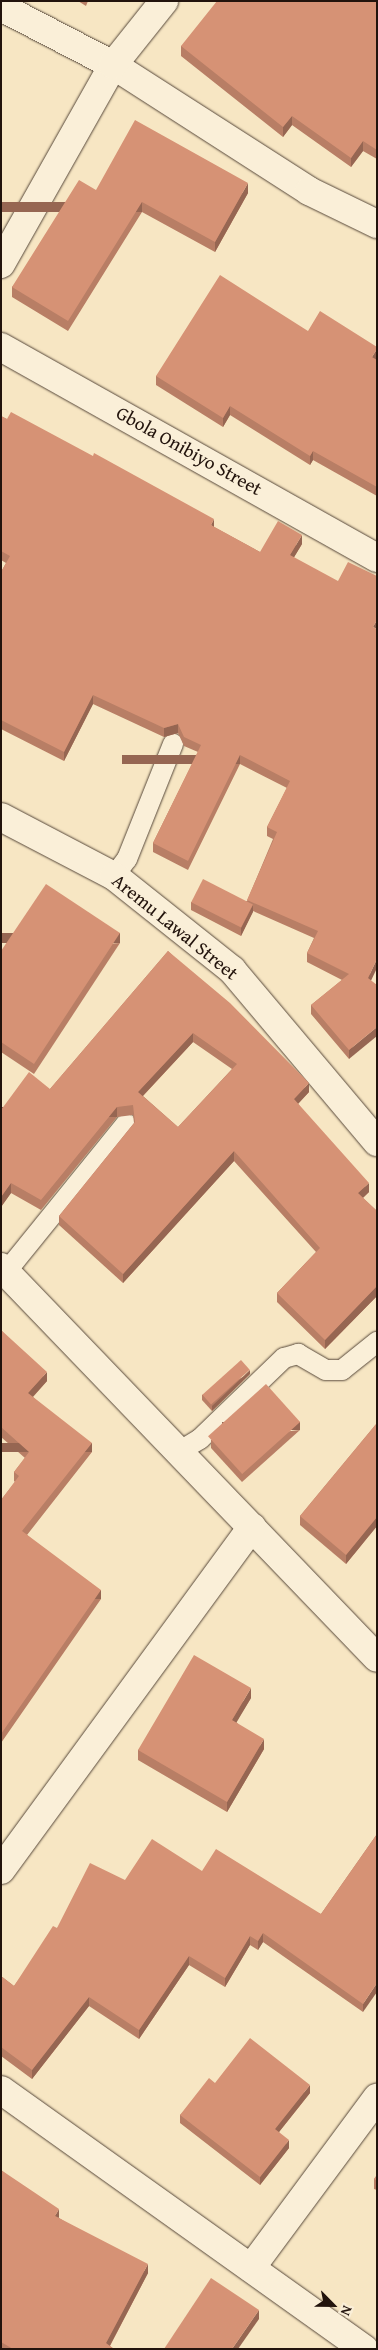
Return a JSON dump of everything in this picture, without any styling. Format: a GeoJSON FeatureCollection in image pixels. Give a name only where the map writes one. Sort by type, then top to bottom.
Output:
{"type":"FeatureCollection","features":[{"type":"Feature","properties":{"kind":"street"},"geometry":{"type":"LineString","coordinates":[[1,264],[113,65],[164,1]]}},
{"type":"Feature","properties":{"kind":"street"},"geometry":{"type":"LineString","coordinates":[[1,7],[113,65],[309,191],[377,224]]}},
{"type":"Feature","properties":{"kind":"street","name":"Gbola Onibiyo Street"},"geometry":{"type":"LineString","coordinates":[[1,347],[377,558]]}},
{"type":"Feature","properties":{"kind":"street","name":"Aremu Lawal Street"},"geometry":{"type":"LineString","coordinates":[[1,817],[114,876],[232,970],[377,1142]]}},
{"type":"Feature","properties":{"kind":"street"},"geometry":{"type":"LineString","coordinates":[[4,1269],[377,1658]]}},
{"type":"Feature","properties":{"kind":"street"},"geometry":{"type":"LineString","coordinates":[[1,1870],[252,1527]]}},
{"type":"Feature","properties":{"kind":"street"},"geometry":{"type":"LineString","coordinates":[[1,2090],[364,2349]]}},
{"type":"Feature","properties":{"kind":"street"},"geometry":{"type":"LineString","coordinates":[[251,2268],[377,2098]]}},
{"type":"Feature","properties":{"kind":"lane"},"geometry":{"type":"LineString","coordinates":[[114,876],[126,859],[173,744]]}},
{"type":"Feature","properties":{"kind":"lane"},"geometry":{"type":"LineString","coordinates":[[4,1269],[126,1124]]}},
{"type":"Feature","properties":{"kind":"lane"},"geometry":{"type":"LineString","coordinates":[[180,1451],[200,1439],[284,1358],[298,1354],[326,1370],[342,1370],[377,1342]]}},
{"type":"Feature","properties":{"kind":"building"},"geometry":{"type":"Polygon","coordinates":[[[217,1],[377,1],[377,150],[363,141],[351,158],[292,116],[283,127],[181,46],[217,1]]]}},
{"type":"Feature","properties":{"kind":"building"},"geometry":{"type":"Polygon","coordinates":[[[135,120],[248,183],[215,242],[142,202],[68,321],[12,287],[79,180],[96,190],[135,120]]]}},
{"type":"Feature","properties":{"kind":"building"},"geometry":{"type":"Polygon","coordinates":[[[220,275],[308,331],[320,311],[377,347],[372,357],[377,360],[377,487],[313,451],[310,456],[230,406],[223,418],[156,376],[220,275]]]}},
{"type":"Feature","properties":{"kind":"building"},"geometry":{"type":"Polygon","coordinates":[[[11,412],[93,456],[94,453],[214,519],[211,525],[260,552],[278,521],[302,535],[290,555],[338,581],[348,562],[377,576],[377,620],[373,627],[377,629],[377,959],[368,978],[377,985],[377,1027],[349,1050],[311,1005],[349,974],[307,953],[318,931],[247,900],[277,832],[267,827],[290,781],[240,755],[188,861],[153,843],[201,745],[184,737],[178,724],[164,728],[93,695],[64,752],[1,720],[1,572],[10,556],[1,551],[1,416],[7,419],[11,412]]]}},
{"type":"Feature","properties":{"kind":"building"},"geometry":{"type":"Polygon","coordinates":[[[203,879],[253,904],[241,928],[191,902],[203,879]]]}},
{"type":"Feature","properties":{"kind":"building"},"geometry":{"type":"Polygon","coordinates":[[[46,884],[120,933],[34,1064],[1,1042],[1,951],[46,884]]]}},
{"type":"Feature","properties":{"kind":"building"},"geometry":{"type":"Polygon","coordinates":[[[168,951],[230,1003],[309,1083],[294,1099],[369,1183],[358,1193],[377,1211],[377,1286],[325,1340],[277,1293],[320,1248],[234,1151],[123,1274],[59,1216],[135,1122],[133,1105],[117,1107],[41,1200],[11,1183],[1,1197],[1,1110],[29,1072],[50,1089],[168,951]],[[193,1033],[138,1092],[178,1127],[237,1064],[193,1033]]]}},
{"type":"Feature","properties":{"kind":"building"},"geometry":{"type":"Polygon","coordinates":[[[1,1330],[47,1372],[28,1393],[92,1443],[22,1531],[101,1590],[1,1734],[1,1500],[19,1476],[14,1472],[29,1452],[1,1427],[1,1330]]]}},
{"type":"Feature","properties":{"kind":"building"},"geometry":{"type":"Polygon","coordinates":[[[241,1360],[250,1370],[211,1404],[202,1395],[241,1360]]]}},
{"type":"Feature","properties":{"kind":"building"},"geometry":{"type":"Polygon","coordinates":[[[266,1384],[300,1422],[242,1474],[208,1436],[266,1384]]]}},
{"type":"Feature","properties":{"kind":"building"},"geometry":{"type":"Polygon","coordinates":[[[377,1423],[377,1517],[346,1555],[300,1516],[377,1423]]]}},
{"type":"Feature","properties":{"kind":"building"},"geometry":{"type":"Polygon","coordinates":[[[194,1655],[251,1688],[232,1720],[264,1739],[227,1802],[138,1750],[194,1655]]]}},
{"type":"Feature","properties":{"kind":"building"},"geometry":{"type":"Polygon","coordinates":[[[377,1834],[377,1983],[363,2004],[263,1933],[258,1941],[250,1936],[225,1978],[189,1956],[139,2030],[89,1997],[32,2070],[1,2047],[1,1976],[14,1986],[53,1926],[57,1928],[90,1863],[125,1880],[152,1839],[202,1871],[216,1849],[321,1914],[377,1834]]]}},
{"type":"Feature","properties":{"kind":"building"},"geometry":{"type":"Polygon","coordinates":[[[250,2038],[310,2085],[275,2129],[289,2140],[260,2177],[180,2115],[209,2078],[215,2083],[250,2038]]]}},
{"type":"Feature","properties":{"kind":"building"},"geometry":{"type":"Polygon","coordinates":[[[1,2170],[59,2209],[55,2216],[148,2264],[106,2343],[114,2349],[13,2349],[1,2342],[1,2170]]]}},
{"type":"Feature","properties":{"kind":"building"},"geometry":{"type":"Polygon","coordinates":[[[211,2278],[259,2310],[232,2349],[164,2349],[211,2278]]]}}]}
